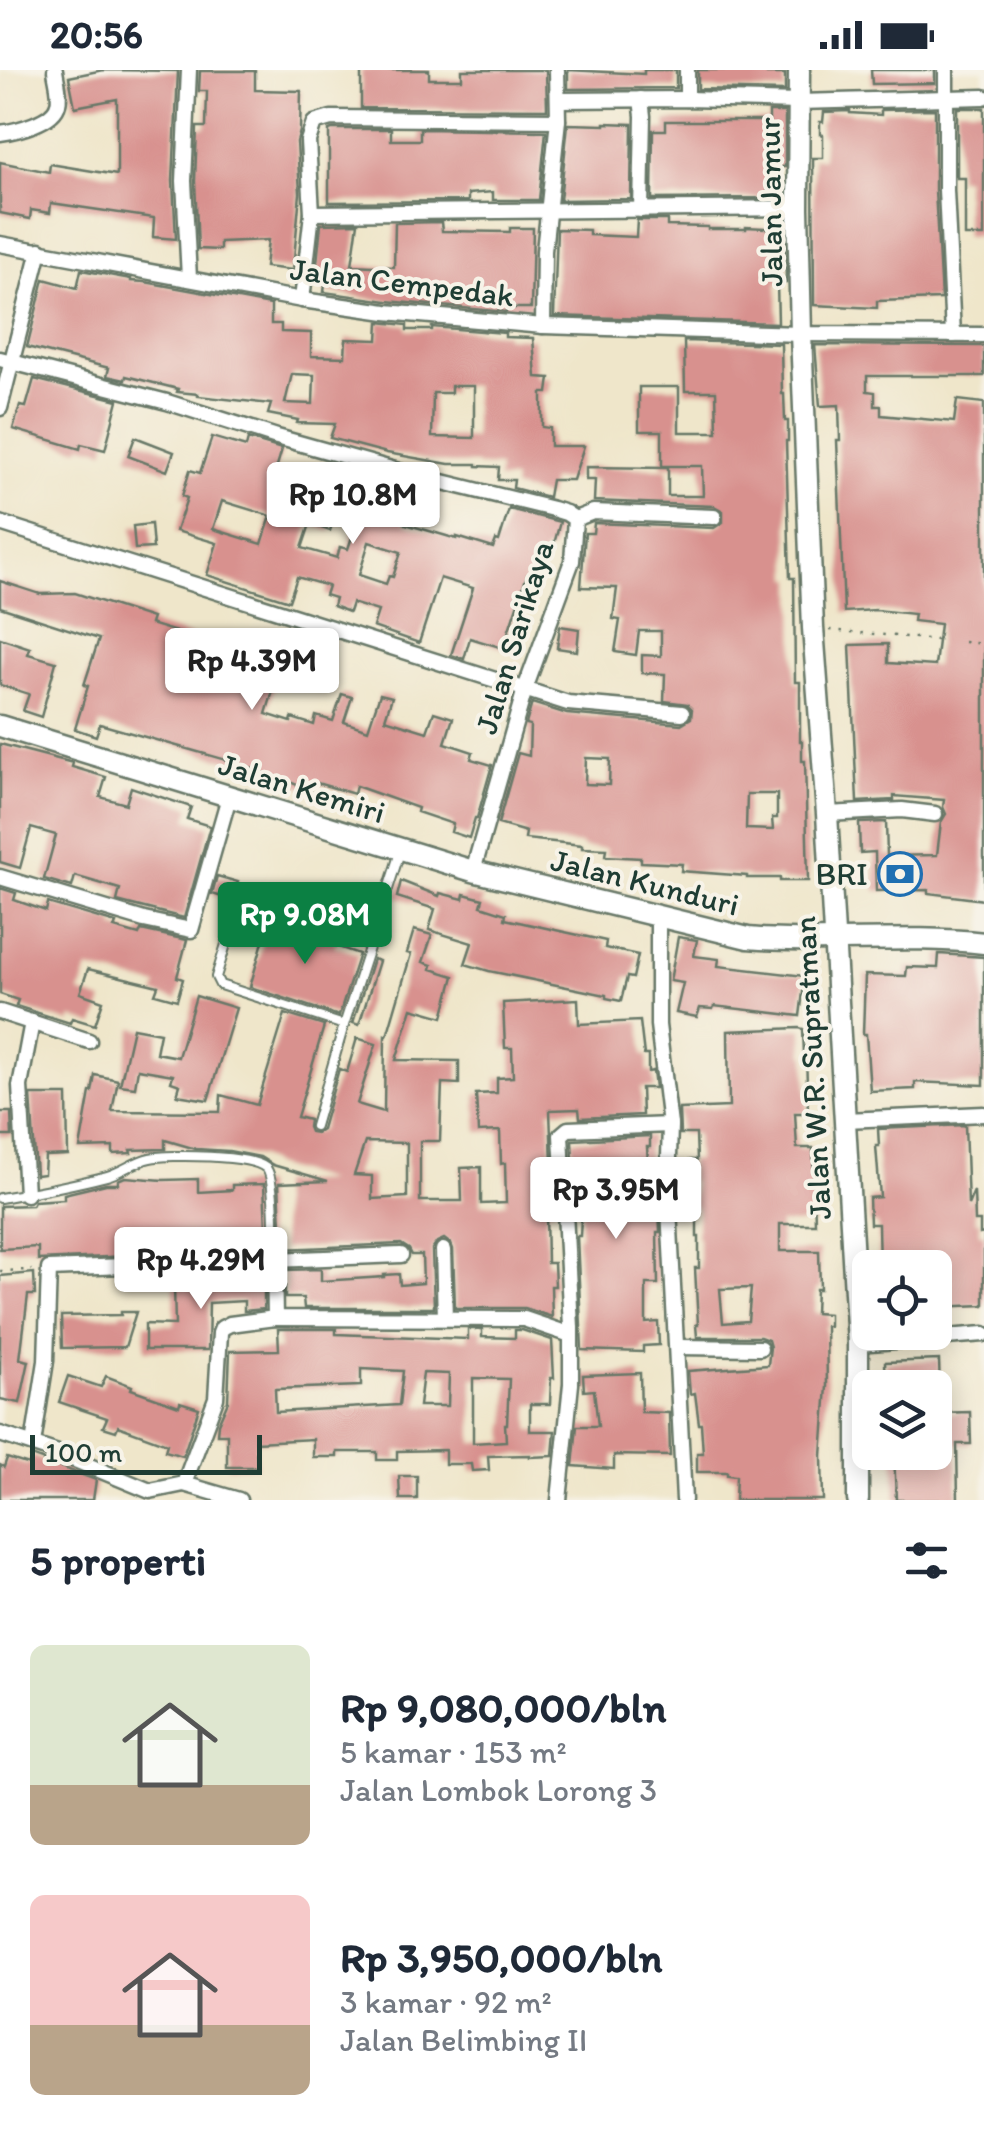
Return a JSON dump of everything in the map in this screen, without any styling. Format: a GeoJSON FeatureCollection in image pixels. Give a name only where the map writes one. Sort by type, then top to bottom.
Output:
{"type":"FeatureCollection","features":[{"type":"Feature","properties":{"kind":"street"},"geometry":{"type":"LineString","coordinates":[[0,133],[22,129],[54,112],[58,105],[55,70]]}},
{"type":"Feature","properties":{"kind":"street"},"geometry":{"type":"LineString","coordinates":[[188,278],[184,181],[190,70]]}},
{"type":"Feature","properties":{"kind":"street"},"geometry":{"type":"LineString","coordinates":[[543,326],[544,251],[558,120],[557,70]]}},
{"type":"Feature","properties":{"kind":"street"},"geometry":{"type":"LineString","coordinates":[[686,70],[686,98]]}},
{"type":"Feature","properties":{"kind":"street","name":"Jalan Jamur"},"geometry":{"type":"LineString","coordinates":[[799,70],[801,334]]}},
{"type":"Feature","properties":{"kind":"street"},"geometry":{"type":"LineString","coordinates":[[946,70],[946,190],[953,336]]}},
{"type":"Feature","properties":{"kind":"street"},"geometry":{"type":"LineString","coordinates":[[558,100],[686,98],[798,102],[984,97]]}},
{"type":"Feature","properties":{"kind":"street"},"geometry":{"type":"LineString","coordinates":[[641,99],[641,210]]}},
{"type":"Feature","properties":{"kind":"street"},"geometry":{"type":"LineString","coordinates":[[302,300],[312,212],[308,141],[314,123],[331,118],[558,120]]}},
{"type":"Feature","properties":{"kind":"street"},"geometry":{"type":"LineString","coordinates":[[312,212],[798,208]]}},
{"type":"Feature","properties":{"kind":"street","name":"Jalan Cempedak"},"geometry":{"type":"LineString","coordinates":[[0,244],[386,312],[543,326],[984,335]]}},
{"type":"Feature","properties":{"kind":"street"},"geometry":{"type":"LineString","coordinates":[[0,408],[6,361],[40,250]]}},
{"type":"Feature","properties":{"kind":"street","name":"Jalan W.R. Supratman"},"geometry":{"type":"LineString","coordinates":[[801,334],[814,628],[853,1250]]}},
{"type":"Feature","properties":{"kind":"street","name":"Jalan Sarikaya"},"geometry":{"type":"LineString","coordinates":[[6,361],[167,402],[402,472],[553,509],[575,519],[572,561],[524,689],[473,871]]}},
{"type":"Feature","properties":{"kind":"street"},"geometry":{"type":"LineString","coordinates":[[575,519],[593,512],[714,517]]}},
{"type":"Feature","properties":{"kind":"street"},"geometry":{"type":"LineString","coordinates":[[0,523],[568,703],[682,713]]}},
{"type":"Feature","properties":{"kind":"street","name":"Jalan Kemiri"},"geometry":{"type":"LineString","coordinates":[[0,726],[473,871]]}},
{"type":"Feature","properties":{"kind":"street"},"geometry":{"type":"LineString","coordinates":[[0,878],[191,930],[230,797]]}},
{"type":"Feature","properties":{"kind":"street"},"geometry":{"type":"LineString","coordinates":[[827,814],[902,810],[935,814]]}},
{"type":"Feature","properties":{"kind":"street","name":"Jalan Kunduri"},"geometry":{"type":"LineString","coordinates":[[473,871],[748,938],[890,938],[984,943]]}},
{"type":"Feature","properties":{"kind":"street"},"geometry":{"type":"LineString","coordinates":[[658,916],[658,1025],[670,1125],[668,1189],[684,1500]]}},
{"type":"Feature","properties":{"kind":"street"},"geometry":{"type":"LineString","coordinates":[[0,1012],[89,1040]]}},
{"type":"Feature","properties":{"kind":"street"},"geometry":{"type":"LineString","coordinates":[[26,1194],[20,1086],[32,1022]]}},
{"type":"Feature","properties":{"kind":"street"},"geometry":{"type":"LineString","coordinates":[[845,1120],[984,1114]]}},
{"type":"Feature","properties":{"kind":"street"},"geometry":{"type":"LineString","coordinates":[[559,1500],[571,1384],[561,1135],[568,1129],[670,1125]]}},
{"type":"Feature","properties":{"kind":"street"},"geometry":{"type":"LineString","coordinates":[[444,1250],[446,1318]]}},
{"type":"Feature","properties":{"kind":"street"},"geometry":{"type":"LineString","coordinates":[[33,1444],[46,1361],[49,1269],[401,1255]]}},
{"type":"Feature","properties":{"kind":"street"},"geometry":{"type":"LineString","coordinates":[[274,1260],[276,1318]]}},
{"type":"Feature","properties":{"kind":"street"},"geometry":{"type":"LineString","coordinates":[[184,1484],[216,1398],[220,1333],[230,1324],[276,1318],[524,1319],[571,1335]]}},
{"type":"Feature","properties":{"kind":"street"},"geometry":{"type":"LineString","coordinates":[[952,1337],[984,1334]]}},
{"type":"Feature","properties":{"kind":"street"},"geometry":{"type":"LineString","coordinates":[[678,1347],[760,1348]]}},
{"type":"Feature","properties":{"kind":"street","name":"Jalan W.R. Supratman"},"geometry":{"type":"LineString","coordinates":[[858,1350],[858,1500]]}},
{"type":"Feature","properties":{"kind":"street"},"geometry":{"type":"LineString","coordinates":[[0,1434],[33,1444],[150,1496],[184,1484],[240,1500]]}},
{"type":"Feature","properties":{"kind":"lane"},"geometry":{"type":"LineString","coordinates":[[315,1126],[401,849]]}},
{"type":"Feature","properties":{"kind":"lane"},"geometry":{"type":"LineString","coordinates":[[286,914],[246,902],[238,905],[217,982],[344,1025]]}},
{"type":"Feature","properties":{"kind":"lane"},"geometry":{"type":"LineString","coordinates":[[324,924],[370,942]]}},
{"type":"Feature","properties":{"kind":"lane"},"geometry":{"type":"LineString","coordinates":[[0,1198],[111,1176],[150,1158],[242,1159],[265,1167],[269,1173],[274,1260]]}},
{"type":"Feature","properties":{"kind":"path"},"geometry":{"type":"LineString","coordinates":[[814,628],[938,640]]}},
{"type":"Feature","properties":{"kind":"path"},"geometry":{"type":"LineString","coordinates":[[964,642],[984,644]]}},
{"type":"Feature","properties":{"kind":"path"},"geometry":{"type":"LineString","coordinates":[[0,1271],[49,1269]]}},
{"type":"Feature","properties":{"kind":"building"},"geometry":{"type":"Polygon","coordinates":[[[103,70],[178,71],[173,181],[176,239],[153,237],[154,218],[51,203],[50,213],[31,210],[30,219],[0,213],[0,162],[49,172],[50,164],[117,175],[117,99],[75,107],[69,77],[103,70]]]}},
{"type":"Feature","properties":{"kind":"building"},"geometry":{"type":"Polygon","coordinates":[[[361,70],[429,70],[429,79],[462,79],[462,70],[546,70],[547,109],[361,108],[361,70]]]}},
{"type":"Feature","properties":{"kind":"building"},"geometry":{"type":"Polygon","coordinates":[[[568,70],[644,74],[644,70],[676,70],[676,88],[568,89],[568,70]]]}},
{"type":"Feature","properties":{"kind":"building"},"geometry":{"type":"Polygon","coordinates":[[[698,70],[767,70],[767,74],[785,74],[785,91],[698,89],[698,70]]]}},
{"type":"Feature","properties":{"kind":"building"},"geometry":{"type":"Polygon","coordinates":[[[871,70],[935,70],[935,83],[872,84],[871,70]]]}},
{"type":"Feature","properties":{"kind":"building"},"geometry":{"type":"Polygon","coordinates":[[[200,71],[255,71],[255,90],[301,91],[297,142],[300,193],[293,270],[265,267],[268,240],[220,242],[220,250],[198,249],[197,127],[206,127],[207,91],[199,91],[200,71]]]}},
{"type":"Feature","properties":{"kind":"building"},"geometry":{"type":"Polygon","coordinates":[[[957,108],[984,108],[984,236],[965,236],[965,178],[957,178],[957,108]]]}},
{"type":"Feature","properties":{"kind":"building"},"geometry":{"type":"Polygon","coordinates":[[[935,109],[941,299],[877,301],[877,308],[814,305],[813,158],[823,158],[820,122],[824,112],[881,115],[881,110],[935,109]]]}},
{"type":"Feature","properties":{"kind":"building"},"geometry":{"type":"Polygon","coordinates":[[[769,112],[785,112],[785,167],[770,167],[767,198],[652,199],[653,130],[666,130],[666,121],[769,121],[769,112]]]}},
{"type":"Feature","properties":{"kind":"building"},"geometry":{"type":"Polygon","coordinates":[[[568,124],[632,124],[631,199],[560,200],[568,124]]]}},
{"type":"Feature","properties":{"kind":"building"},"geometry":{"type":"Polygon","coordinates":[[[332,129],[391,129],[391,140],[420,140],[420,129],[546,131],[539,200],[493,200],[493,192],[468,194],[468,201],[329,202],[332,129]]]}},
{"type":"Feature","properties":{"kind":"building"},"geometry":{"type":"Polygon","coordinates":[[[637,220],[667,220],[667,226],[708,229],[785,229],[786,283],[777,283],[778,323],[554,316],[557,229],[636,237],[637,220]]]}},
{"type":"Feature","properties":{"kind":"building"},"geometry":{"type":"Polygon","coordinates":[[[441,222],[442,231],[510,232],[510,228],[533,228],[531,308],[507,308],[506,312],[387,301],[324,292],[325,283],[315,282],[321,224],[358,223],[352,265],[394,267],[395,223],[441,222]]]}},
{"type":"Feature","properties":{"kind":"building"},"geometry":{"type":"Polygon","coordinates":[[[81,270],[271,305],[271,324],[281,324],[281,332],[311,333],[311,356],[345,357],[346,339],[378,340],[379,322],[407,325],[407,330],[432,327],[533,338],[536,377],[550,378],[548,393],[542,393],[542,427],[550,428],[550,446],[584,446],[573,480],[551,480],[548,497],[513,488],[514,480],[498,480],[499,467],[449,464],[387,453],[330,438],[335,424],[297,423],[298,420],[268,414],[271,404],[198,396],[126,376],[125,380],[107,376],[109,368],[27,347],[44,279],[77,288],[81,270]],[[292,374],[285,403],[313,404],[314,375],[292,374]],[[451,386],[451,393],[433,393],[432,437],[474,438],[474,386],[451,386]]]}},
{"type":"Feature","properties":{"kind":"building"},"geometry":{"type":"Polygon","coordinates":[[[684,341],[781,344],[782,394],[788,421],[790,578],[794,578],[795,682],[800,682],[800,741],[805,761],[808,881],[681,871],[682,864],[641,862],[641,858],[605,856],[606,849],[525,839],[526,832],[498,824],[518,753],[529,756],[530,725],[526,724],[532,703],[567,714],[681,724],[691,718],[692,709],[687,704],[664,701],[665,674],[642,673],[642,655],[661,656],[661,631],[639,631],[636,655],[615,652],[620,620],[613,619],[617,588],[581,587],[585,533],[593,533],[594,523],[714,528],[723,522],[723,511],[714,506],[594,501],[595,480],[586,480],[586,467],[668,468],[668,496],[703,496],[702,466],[662,466],[662,431],[639,431],[639,387],[679,387],[679,432],[717,432],[716,391],[685,391],[684,341]],[[586,758],[585,784],[609,785],[610,759],[586,758]],[[747,794],[746,829],[773,830],[777,794],[747,794]]]}},
{"type":"Feature","properties":{"kind":"building"},"geometry":{"type":"Polygon","coordinates":[[[815,345],[984,346],[984,376],[867,376],[867,391],[875,392],[875,406],[881,406],[881,415],[954,422],[957,400],[984,403],[984,900],[928,890],[876,891],[875,852],[860,853],[859,823],[886,822],[887,856],[937,855],[941,822],[946,814],[944,800],[894,796],[894,800],[857,802],[850,645],[888,644],[888,663],[935,666],[940,624],[913,621],[914,614],[844,612],[839,405],[820,406],[815,345]]]}},
{"type":"Feature","properties":{"kind":"building"},"geometry":{"type":"Polygon","coordinates":[[[34,379],[118,400],[105,450],[81,444],[80,449],[13,429],[20,406],[26,407],[34,379]]]}},
{"type":"Feature","properties":{"kind":"building"},"geometry":{"type":"Polygon","coordinates":[[[135,437],[174,452],[167,471],[128,456],[135,437]]]}},
{"type":"Feature","properties":{"kind":"building"},"geometry":{"type":"Polygon","coordinates":[[[212,437],[246,447],[248,439],[282,449],[274,476],[344,496],[346,490],[411,503],[405,524],[457,539],[493,548],[509,509],[560,522],[552,551],[545,549],[536,577],[527,575],[503,648],[470,638],[464,659],[451,655],[473,588],[440,578],[419,643],[373,627],[378,611],[352,603],[349,612],[333,606],[335,598],[325,595],[328,586],[297,577],[289,601],[207,575],[217,543],[176,531],[187,498],[182,496],[190,470],[200,473],[212,437]],[[222,501],[213,529],[262,544],[271,516],[222,501]],[[334,518],[330,531],[310,524],[302,548],[337,558],[340,547],[348,549],[356,525],[334,518]],[[369,542],[359,575],[386,584],[389,576],[393,577],[401,552],[369,542]]]}},
{"type":"Feature","properties":{"kind":"building"},"geometry":{"type":"Polygon","coordinates":[[[151,524],[153,548],[135,549],[133,526],[151,524]]]}},
{"type":"Feature","properties":{"kind":"building"},"geometry":{"type":"Polygon","coordinates":[[[0,581],[40,594],[75,593],[152,618],[150,624],[216,644],[213,653],[238,661],[246,637],[275,646],[265,677],[276,681],[266,714],[291,722],[292,718],[314,725],[316,716],[333,721],[342,694],[352,697],[344,722],[368,730],[380,694],[392,697],[385,719],[427,732],[434,712],[453,718],[445,743],[473,752],[471,759],[492,765],[469,838],[451,832],[453,824],[356,786],[354,794],[314,782],[311,790],[240,764],[100,724],[96,736],[75,729],[99,639],[0,607],[0,581]]]}},
{"type":"Feature","properties":{"kind":"building"},"geometry":{"type":"Polygon","coordinates":[[[560,626],[579,629],[577,651],[557,648],[560,626]]]}},
{"type":"Feature","properties":{"kind":"building"},"geometry":{"type":"Polygon","coordinates":[[[0,638],[30,648],[28,654],[56,662],[41,717],[23,711],[29,694],[0,685],[0,638]]]}},
{"type":"Feature","properties":{"kind":"building"},"geometry":{"type":"Polygon","coordinates":[[[0,744],[73,763],[72,767],[106,777],[100,797],[126,804],[131,787],[191,807],[187,819],[210,826],[184,918],[117,901],[120,889],[75,876],[72,887],[44,879],[56,835],[31,828],[20,868],[0,862],[0,744]]]}},
{"type":"Feature","properties":{"kind":"building"},"geometry":{"type":"Polygon","coordinates":[[[217,876],[238,882],[232,900],[212,894],[217,876]]]}},
{"type":"Feature","properties":{"kind":"building"},"geometry":{"type":"Polygon","coordinates":[[[401,881],[439,896],[440,893],[463,899],[464,894],[483,899],[481,906],[506,914],[505,919],[606,941],[605,948],[638,955],[633,978],[627,977],[621,1001],[465,964],[472,943],[429,930],[435,909],[397,897],[401,881]]]}},
{"type":"Feature","properties":{"kind":"building"},"geometry":{"type":"Polygon","coordinates":[[[0,888],[16,893],[14,900],[46,911],[48,903],[116,923],[114,928],[139,935],[141,930],[187,940],[177,977],[183,979],[177,1000],[155,994],[158,986],[88,969],[80,993],[103,1001],[95,1025],[72,1018],[70,1023],[16,1006],[18,1000],[0,994],[0,888]]]}},
{"type":"Feature","properties":{"kind":"building"},"geometry":{"type":"Polygon","coordinates":[[[312,914],[322,917],[318,928],[336,940],[335,946],[359,954],[339,1016],[250,987],[268,924],[298,933],[299,928],[308,929],[312,914]]]}},
{"type":"Feature","properties":{"kind":"building"},"geometry":{"type":"Polygon","coordinates":[[[414,930],[432,935],[423,962],[432,965],[431,969],[454,976],[443,1017],[412,1008],[396,1060],[459,1061],[459,1084],[442,1083],[440,1141],[420,1141],[420,1201],[462,1201],[461,1168],[481,1167],[481,1204],[506,1203],[500,1131],[478,1132],[476,1094],[497,1093],[497,1078],[513,1077],[512,1048],[505,1048],[503,1003],[578,999],[579,1024],[640,1021],[644,1055],[648,1055],[648,1072],[653,1071],[655,1088],[641,1088],[642,1115],[580,1118],[579,1109],[550,1110],[552,1165],[546,1165],[546,1192],[553,1192],[553,1210],[546,1210],[547,1263],[554,1263],[552,1317],[525,1308],[455,1308],[453,1249],[444,1239],[432,1249],[434,1308],[304,1308],[303,1298],[285,1298],[285,1270],[321,1269],[321,1281],[399,1274],[400,1285],[423,1283],[422,1255],[412,1255],[401,1244],[282,1249],[279,1183],[328,1181],[273,1165],[260,1157],[196,1149],[165,1140],[165,1149],[130,1150],[131,1153],[113,1154],[113,1147],[80,1148],[95,1075],[118,1080],[112,1111],[220,1112],[221,1095],[257,1105],[285,1014],[324,1026],[297,1117],[309,1120],[310,1132],[322,1129],[339,1069],[347,1072],[357,1038],[376,1044],[357,1104],[384,1112],[385,1035],[411,954],[407,953],[414,930]],[[365,1142],[354,1175],[372,1176],[372,1199],[407,1197],[407,1143],[365,1142]]]}},
{"type":"Feature","properties":{"kind":"building"},"geometry":{"type":"Polygon","coordinates":[[[678,937],[697,940],[694,956],[719,959],[718,966],[805,976],[800,1016],[714,1006],[700,1008],[697,1017],[676,1013],[683,983],[670,981],[678,937]]]}},
{"type":"Feature","properties":{"kind":"building"},"geometry":{"type":"Polygon","coordinates":[[[939,954],[984,957],[984,1085],[915,1082],[915,1089],[870,1091],[863,1034],[865,975],[906,976],[907,967],[938,968],[939,954]]]}},
{"type":"Feature","properties":{"kind":"building"},"geometry":{"type":"Polygon","coordinates":[[[373,959],[379,961],[359,1025],[353,1023],[373,959]]]}},
{"type":"Feature","properties":{"kind":"building"},"geometry":{"type":"Polygon","coordinates":[[[196,996],[236,1008],[208,1100],[177,1095],[180,1085],[171,1082],[173,1075],[138,1069],[135,1087],[120,1085],[133,1028],[160,1033],[156,1053],[178,1057],[196,996]]]}},
{"type":"Feature","properties":{"kind":"building"},"geometry":{"type":"Polygon","coordinates":[[[803,1029],[808,1113],[795,1113],[797,1148],[813,1148],[815,1224],[780,1224],[780,1251],[819,1251],[820,1289],[816,1289],[815,1313],[829,1314],[823,1500],[735,1500],[736,1476],[727,1472],[697,1472],[697,1453],[703,1453],[701,1424],[695,1393],[690,1394],[688,1371],[768,1365],[770,1347],[768,1340],[760,1337],[697,1337],[695,1268],[699,1268],[699,1237],[690,1181],[690,1160],[697,1160],[696,1134],[680,1134],[679,1109],[729,1107],[728,1031],[803,1029]],[[751,1288],[720,1289],[723,1323],[748,1321],[751,1288]]]}},
{"type":"Feature","properties":{"kind":"building"},"geometry":{"type":"Polygon","coordinates":[[[31,1095],[67,1095],[68,1155],[45,1156],[44,1174],[36,1175],[31,1095]]]}},
{"type":"Feature","properties":{"kind":"building"},"geometry":{"type":"Polygon","coordinates":[[[0,1112],[11,1112],[12,1136],[0,1136],[0,1112]]]}},
{"type":"Feature","properties":{"kind":"building"},"geometry":{"type":"Polygon","coordinates":[[[965,1125],[968,1205],[974,1191],[975,1221],[980,1221],[980,1234],[984,1233],[984,1305],[952,1306],[952,1250],[879,1250],[878,1224],[870,1224],[869,1198],[880,1197],[878,1129],[965,1125]]]}},
{"type":"Feature","properties":{"kind":"building"},"geometry":{"type":"Polygon","coordinates":[[[650,1136],[649,1177],[658,1177],[660,1232],[658,1284],[646,1284],[646,1323],[658,1322],[659,1345],[643,1346],[643,1352],[582,1350],[577,1236],[582,1200],[575,1200],[572,1140],[650,1136]]]}},
{"type":"Feature","properties":{"kind":"building"},"geometry":{"type":"Polygon","coordinates":[[[125,1177],[198,1179],[198,1192],[264,1184],[267,1250],[38,1260],[38,1247],[0,1249],[0,1206],[64,1199],[64,1194],[118,1184],[125,1177]]]}},
{"type":"Feature","properties":{"kind":"building"},"geometry":{"type":"Polygon","coordinates":[[[243,1272],[244,1282],[264,1281],[264,1309],[244,1311],[244,1301],[209,1303],[208,1350],[145,1350],[145,1324],[175,1325],[174,1285],[224,1282],[224,1273],[243,1272]]]}},
{"type":"Feature","properties":{"kind":"building"},"geometry":{"type":"Polygon","coordinates":[[[34,1273],[35,1295],[28,1295],[20,1359],[29,1361],[20,1403],[0,1399],[0,1276],[34,1273]]]}},
{"type":"Feature","properties":{"kind":"building"},"geometry":{"type":"Polygon","coordinates":[[[136,1312],[125,1347],[62,1348],[61,1316],[136,1312]]]}},
{"type":"Feature","properties":{"kind":"building"},"geometry":{"type":"Polygon","coordinates":[[[278,1329],[336,1329],[336,1334],[468,1339],[468,1329],[482,1329],[482,1337],[515,1338],[515,1330],[522,1330],[552,1340],[554,1378],[550,1404],[530,1404],[530,1431],[555,1431],[553,1456],[488,1456],[489,1470],[472,1471],[471,1464],[445,1464],[445,1450],[397,1451],[397,1460],[377,1460],[377,1452],[337,1452],[337,1457],[313,1457],[313,1439],[256,1442],[257,1467],[227,1467],[227,1434],[217,1434],[228,1401],[230,1351],[279,1350],[278,1329]],[[361,1369],[361,1386],[275,1389],[276,1412],[399,1405],[403,1371],[361,1369]],[[423,1373],[419,1406],[448,1406],[449,1374],[423,1373]],[[473,1378],[473,1443],[506,1441],[509,1379],[473,1378]]]}},
{"type":"Feature","properties":{"kind":"building"},"geometry":{"type":"Polygon","coordinates":[[[939,1360],[939,1370],[885,1370],[885,1362],[939,1360]]]}},
{"type":"Feature","properties":{"kind":"building"},"geometry":{"type":"Polygon","coordinates":[[[640,1373],[641,1412],[669,1413],[670,1456],[614,1455],[614,1469],[573,1466],[577,1426],[598,1426],[594,1390],[584,1391],[583,1375],[640,1373]]]}},
{"type":"Feature","properties":{"kind":"building"},"geometry":{"type":"Polygon","coordinates":[[[68,1376],[101,1387],[106,1376],[179,1406],[180,1402],[199,1408],[183,1456],[165,1451],[167,1444],[118,1426],[116,1431],[103,1427],[107,1418],[59,1402],[68,1376]]]}},
{"type":"Feature","properties":{"kind":"building"},"geometry":{"type":"Polygon","coordinates":[[[970,1412],[971,1444],[957,1444],[958,1500],[896,1500],[895,1470],[952,1470],[952,1413],[970,1412]]]}},
{"type":"Feature","properties":{"kind":"building"},"geometry":{"type":"Polygon","coordinates":[[[31,1456],[96,1480],[93,1500],[0,1500],[0,1465],[4,1467],[7,1458],[29,1465],[31,1456]]]}},
{"type":"Feature","properties":{"kind":"building"},"geometry":{"type":"Polygon","coordinates":[[[399,1476],[417,1476],[417,1499],[400,1499],[399,1476]]]}},
{"type":"Feature","properties":{"kind":"place","name":"BRI"},"geometry":{"type":"Point","coordinates":[900,874]}}]}
